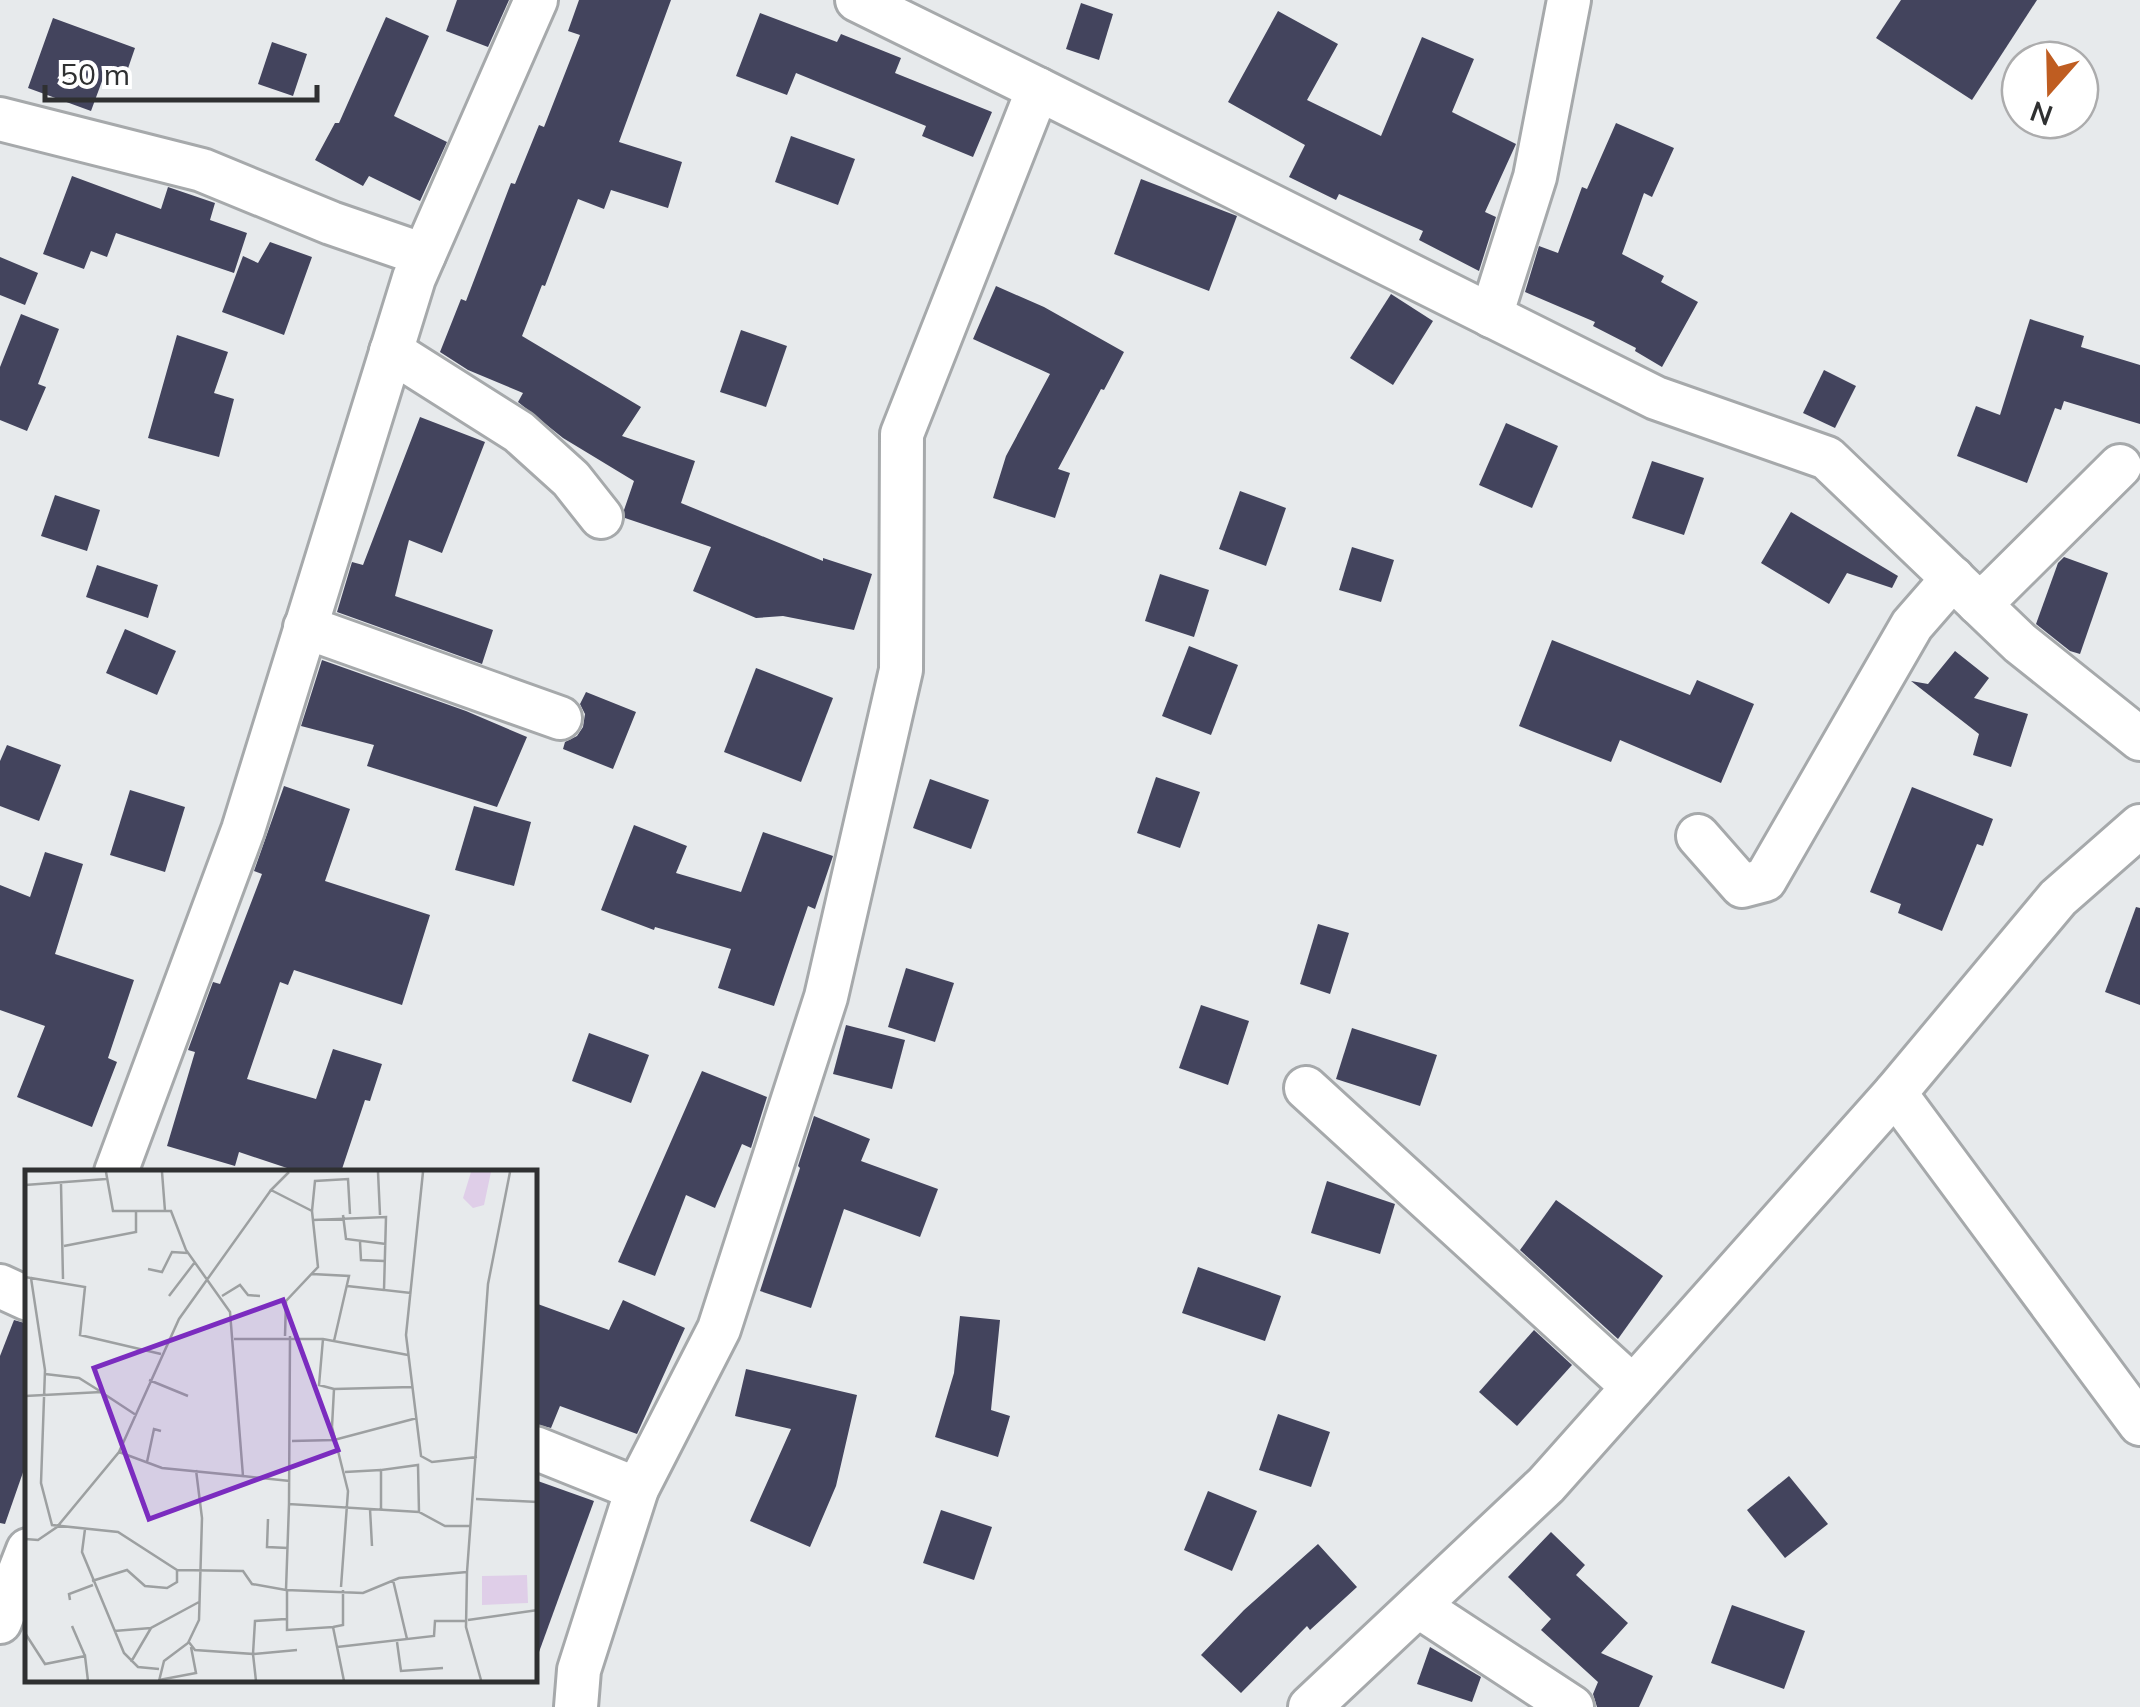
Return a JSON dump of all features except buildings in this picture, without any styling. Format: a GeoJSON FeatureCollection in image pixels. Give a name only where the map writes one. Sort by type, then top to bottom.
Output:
{"type":"FeatureCollection","features":[{"type":"Feature","properties":{"kind":"street"},"geometry":{"type":"LineString","coordinates":[[117,1170],[243,830],[424,255],[536,0]]}},
{"type":"Feature","properties":{"kind":"street"},"geometry":{"type":"LineString","coordinates":[[857,0],[1656,398],[1828,458],[2020,643],[2140,739]]}},
{"type":"Feature","properties":{"kind":"street"},"geometry":{"type":"LineString","coordinates":[[1490,316],[1534,178],[1569,0]]}},
{"type":"Feature","properties":{"kind":"street"},"geometry":{"type":"LineString","coordinates":[[576,1707],[578,1670],[638,1488],[719,1329],[826,997],[901,670],[902,434],[1038,89]]}},
{"type":"Feature","properties":{"kind":"street"},"geometry":{"type":"LineString","coordinates":[[0,118],[202,170],[331,223],[424,255]]}},
{"type":"Feature","properties":{"kind":"street"},"geometry":{"type":"LineString","coordinates":[[391,352],[518,432],[571,479],[602,518]]}},
{"type":"Feature","properties":{"kind":"street"},"geometry":{"type":"LineString","coordinates":[[1698,836],[1742,886],[1765,880],[1912,625],[1965,591],[1995,590],[2120,466]]}},
{"type":"Feature","properties":{"kind":"street"},"geometry":{"type":"LineString","coordinates":[[305,628],[560,718]]}},
{"type":"Feature","properties":{"kind":"street"},"geometry":{"type":"LineString","coordinates":[[1310,1707],[1546,1485],[1896,1092],[2058,898],[2140,826]]}},
{"type":"Feature","properties":{"kind":"street"},"geometry":{"type":"LineString","coordinates":[[1306,1088],[1633,1387]]}},
{"type":"Feature","properties":{"kind":"street"},"geometry":{"type":"LineString","coordinates":[[1896,1092],[2140,1414]]}},
{"type":"Feature","properties":{"kind":"street"},"geometry":{"type":"LineString","coordinates":[[1896,1092],[2140,1424]]}},
{"type":"Feature","properties":{"kind":"street"},"geometry":{"type":"LineString","coordinates":[[0,1286],[25,1298]]}},
{"type":"Feature","properties":{"kind":"street"},"geometry":{"type":"LineString","coordinates":[[538,1449],[638,1488]]}},
{"type":"Feature","properties":{"kind":"street"},"geometry":{"type":"LineString","coordinates":[[0,1622],[25,1558]]}},
{"type":"Feature","properties":{"kind":"street"},"geometry":{"type":"LineString","coordinates":[[1418,1606],[1572,1707]]}}]}
